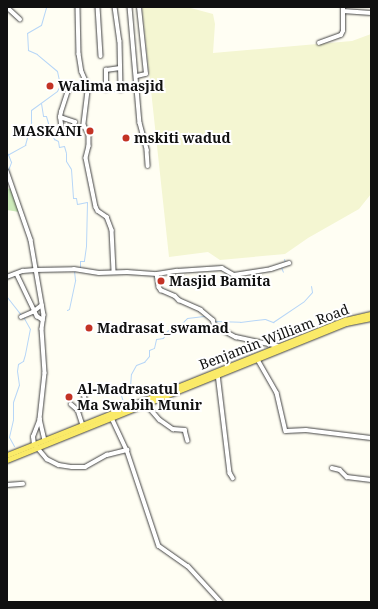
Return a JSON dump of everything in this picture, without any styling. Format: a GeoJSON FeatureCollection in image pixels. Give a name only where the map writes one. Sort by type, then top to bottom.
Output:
{"type":"FeatureCollection","features":[{"type":"Feature","properties":{"kind":"main road","name":"Benjamin William Road"},"geometry":{"type":"LineString","coordinates":[[7,455],[36,446],[45,440],[83,425],[146,404],[218,374],[278,346],[345,320],[371,314]]}},
{"type":"Feature","properties":{"kind":"main road","name":"Benjamin William Road"},"geometry":{"type":"LineString","coordinates":[[7,460],[36,446],[256,357],[346,323],[371,318]]}},
{"type":"Feature","properties":{"kind":"street"},"geometry":{"type":"LineString","coordinates":[[7,7],[20,19]]}},
{"type":"Feature","properties":{"kind":"street"},"geometry":{"type":"LineString","coordinates":[[78,7],[79,54],[82,72],[88,91],[84,125],[89,136],[89,146],[86,158],[96,207],[98,211],[107,217],[112,230],[114,271]]}},
{"type":"Feature","properties":{"kind":"street"},"geometry":{"type":"LineString","coordinates":[[98,7],[101,56]]}},
{"type":"Feature","properties":{"kind":"street"},"geometry":{"type":"LineString","coordinates":[[115,7],[120,41],[121,90]]}},
{"type":"Feature","properties":{"kind":"street"},"geometry":{"type":"LineString","coordinates":[[130,7],[140,123],[147,150],[148,166]]}},
{"type":"Feature","properties":{"kind":"street"},"geometry":{"type":"LineString","coordinates":[[137,76],[146,74],[139,7]]}},
{"type":"Feature","properties":{"kind":"street"},"geometry":{"type":"LineString","coordinates":[[319,43],[341,35],[343,31],[343,9],[371,13]]}},
{"type":"Feature","properties":{"kind":"street"},"geometry":{"type":"LineString","coordinates":[[106,90],[106,70],[120,68]]}},
{"type":"Feature","properties":{"kind":"street"},"geometry":{"type":"LineString","coordinates":[[60,117],[75,122],[74,131],[62,132],[60,117],[69,88]]}},
{"type":"Feature","properties":{"kind":"street"},"geometry":{"type":"LineString","coordinates":[[7,171],[31,240],[42,305],[45,373],[40,419],[33,437],[36,446],[47,459],[59,465],[72,467],[85,467],[107,455],[127,450]]}},
{"type":"Feature","properties":{"kind":"street"},"geometry":{"type":"LineString","coordinates":[[7,187],[12,186]]}},
{"type":"Feature","properties":{"kind":"street"},"geometry":{"type":"LineString","coordinates":[[7,277],[36,270],[74,269],[99,273],[114,271],[157,274],[177,270],[222,268],[234,275],[271,269],[289,264]]}},
{"type":"Feature","properties":{"kind":"street"},"geometry":{"type":"LineString","coordinates":[[17,274],[37,316],[43,320]]}},
{"type":"Feature","properties":{"kind":"street"},"geometry":{"type":"LineString","coordinates":[[157,274],[159,287],[161,290],[194,306],[213,321],[215,326],[232,335],[278,346]]}},
{"type":"Feature","properties":{"kind":"street"},"geometry":{"type":"LineString","coordinates":[[23,316],[35,311],[42,305]]}},
{"type":"Feature","properties":{"kind":"street"},"geometry":{"type":"LineString","coordinates":[[256,357],[277,393],[286,430],[306,430],[371,438]]}},
{"type":"Feature","properties":{"kind":"street"},"geometry":{"type":"LineString","coordinates":[[218,374],[230,473],[233,478]]}},
{"type":"Feature","properties":{"kind":"street"},"geometry":{"type":"LineString","coordinates":[[78,410],[86,406],[84,396]]}},
{"type":"Feature","properties":{"kind":"street"},"geometry":{"type":"LineString","coordinates":[[71,404],[78,410],[83,425]]}},
{"type":"Feature","properties":{"kind":"street"},"geometry":{"type":"LineString","coordinates":[[146,404],[160,420],[173,429],[185,430],[188,440]]}},
{"type":"Feature","properties":{"kind":"street"},"geometry":{"type":"LineString","coordinates":[[111,416],[127,450],[159,546],[188,566],[220,602]]}},
{"type":"Feature","properties":{"kind":"street"},"geometry":{"type":"LineString","coordinates":[[40,419],[45,440]]}},
{"type":"Feature","properties":{"kind":"street"},"geometry":{"type":"LineString","coordinates":[[332,468],[340,470],[347,477],[371,480]]}},
{"type":"Feature","properties":{"kind":"street"},"geometry":{"type":"LineString","coordinates":[[7,485],[23,484]]}},
{"type":"Feature","properties":{"kind":"green space"},"geometry":{"type":"Polygon","coordinates":[[[142,7],[187,7],[213,14],[215,24],[213,53],[352,41],[371,34],[371,194],[359,209],[308,238],[285,254],[220,260],[208,252],[169,257],[142,7]]]}},
{"type":"Feature","properties":{"kind":"green space"},"geometry":{"type":"Polygon","coordinates":[[[11,188],[19,212],[7,210],[7,189],[11,188]]]}},
{"type":"Feature","properties":{"kind":"waterway"},"geometry":{"type":"LineString","coordinates":[[7,155],[25,145],[31,122],[31,110],[57,91],[60,85],[57,71],[37,54],[28,50],[27,33],[41,25],[46,7]]}},
{"type":"Feature","properties":{"kind":"waterway"},"geometry":{"type":"LineString","coordinates":[[91,91],[106,92],[125,90]]}},
{"type":"Feature","properties":{"kind":"waterway"},"geometry":{"type":"LineString","coordinates":[[41,103],[43,116],[46,116],[54,139],[58,141],[59,147],[64,146],[66,161],[71,169],[73,198],[76,198],[77,204],[87,202],[86,246],[84,261],[80,261],[80,268]]}},
{"type":"Feature","properties":{"kind":"waterway"},"geometry":{"type":"LineString","coordinates":[[8,154],[11,162],[8,170]]}},
{"type":"Feature","properties":{"kind":"waterway"},"geometry":{"type":"LineString","coordinates":[[284,259],[285,263]]}},
{"type":"Feature","properties":{"kind":"waterway"},"geometry":{"type":"LineString","coordinates":[[281,267],[283,272]]}},
{"type":"Feature","properties":{"kind":"waterway"},"geometry":{"type":"LineString","coordinates":[[67,310],[69,309],[75,280],[74,271]]}},
{"type":"Feature","properties":{"kind":"waterway"},"geometry":{"type":"LineString","coordinates":[[215,321],[240,322],[265,319],[273,322],[304,301],[312,292],[311,286]]}},
{"type":"Feature","properties":{"kind":"waterway"},"geometry":{"type":"LineString","coordinates":[[7,297],[22,316]]}},
{"type":"Feature","properties":{"kind":"waterway"},"geometry":{"type":"LineString","coordinates":[[124,405],[121,395],[130,387],[131,374],[136,365],[144,362],[149,356],[149,350],[154,348],[156,339],[163,338],[167,331],[182,323],[187,318],[207,317]]}},
{"type":"Feature","properties":{"kind":"waterway"},"geometry":{"type":"LineString","coordinates":[[14,446],[9,437],[13,419],[13,402],[19,385],[17,371],[18,364],[23,361],[30,329],[24,318]]}},
{"type":"Feature","properties":{"kind":"place","name":"Walima masjid"},"geometry":{"type":"Point","coordinates":[50,86]}},
{"type":"Feature","properties":{"kind":"place","name":"MASKANI"},"geometry":{"type":"Point","coordinates":[90,131]}},
{"type":"Feature","properties":{"kind":"place","name":"mskiti wadud"},"geometry":{"type":"Point","coordinates":[126,138]}},
{"type":"Feature","properties":{"kind":"place","name":"Masjid Bamita"},"geometry":{"type":"Point","coordinates":[161,281]}},
{"type":"Feature","properties":{"kind":"place","name":"Madrasat_swamad"},"geometry":{"type":"Point","coordinates":[89,328]}},
{"type":"Feature","properties":{"kind":"place","name":"Al-Madrasatul Ma Swabih Munir"},"geometry":{"type":"Point","coordinates":[69,397]}}]}
